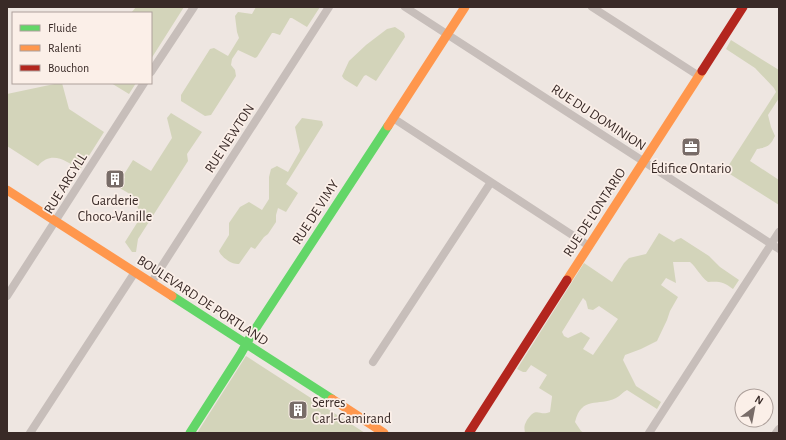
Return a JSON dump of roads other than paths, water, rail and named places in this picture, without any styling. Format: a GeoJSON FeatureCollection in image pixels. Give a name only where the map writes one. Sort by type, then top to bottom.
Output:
{"type":"FeatureCollection","features":[{"type":"Feature","properties":{"kind":"street"},"geometry":{"type":"LineString","coordinates":[[152,70],[194,7]]}},
{"type":"Feature","properties":{"kind":"street","name":"RUE NEWTON"},"geometry":{"type":"LineString","coordinates":[[151,283],[329,7]]}},
{"type":"Feature","properties":{"kind":"street","name":"RUE DU DOMINION"},"geometry":{"type":"LineString","coordinates":[[405,7],[779,249]]}},
{"type":"Feature","properties":{"kind":"street","name":"RUE DE VIMY"},"geometry":{"type":"LineString","coordinates":[[190,433],[252,334],[465,7]]}},
{"type":"Feature","properties":{"kind":"street"},"geometry":{"type":"LineString","coordinates":[[592,7],[699,76]]}},
{"type":"Feature","properties":{"kind":"street","name":"RUE DE L'ONTARIO"},"geometry":{"type":"LineString","coordinates":[[469,433],[743,7]]}},
{"type":"Feature","properties":{"kind":"street","name":"RUE ARGYLL"},"geometry":{"type":"LineString","coordinates":[[7,296],[143,84]]}},
{"type":"Feature","properties":{"kind":"street"},"geometry":{"type":"LineString","coordinates":[[393,118],[589,246]]}},
{"type":"Feature","properties":{"kind":"street"},"geometry":{"type":"LineString","coordinates":[[373,362],[491,182]]}},
{"type":"Feature","properties":{"kind":"street","name":"BOULEVARD DE PORTLAND"},"geometry":{"type":"LineString","coordinates":[[7,190],[384,433]]}},
{"type":"Feature","properties":{"kind":"street"},"geometry":{"type":"LineString","coordinates":[[649,433],[779,232]]}},
{"type":"Feature","properties":{"kind":"street"},"geometry":{"type":"LineString","coordinates":[[30,433],[135,272]]}},
{"type":"Feature","properties":{"kind":"street"},"geometry":{"type":"LineString","coordinates":[[776,433],[779,429]]}},
{"type":"Feature","properties":{"kind":"place","name":"Édifice Ontario"},"geometry":{"type":"Point","coordinates":[691,147]}},
{"type":"Feature","properties":{"kind":"place","name":"Garderie Choco-Vanille"},"geometry":{"type":"Point","coordinates":[115,179]}},
{"type":"Feature","properties":{"kind":"place","name":"Serres Carl-Camirand"},"geometry":{"type":"Point","coordinates":[298,410]}}]}
